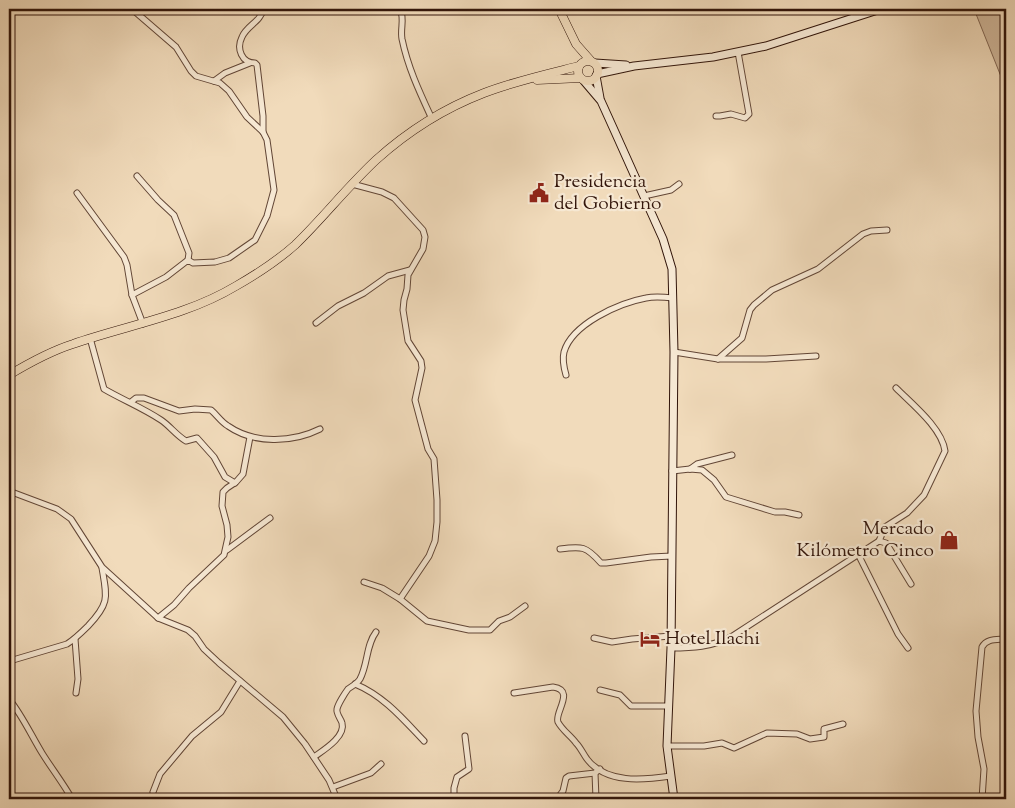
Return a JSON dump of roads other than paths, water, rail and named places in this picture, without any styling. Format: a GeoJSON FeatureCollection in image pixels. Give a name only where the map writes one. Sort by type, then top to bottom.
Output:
{"type":"FeatureCollection","features":[{"type":"Feature","properties":{"kind":"main road"},"geometry":{"type":"LineString","coordinates":[[559,9],[576,44],[598,68],[597,75],[601,101],[663,239],[670,261],[674,352],[671,648],[667,746],[674,799]]}},
{"type":"Feature","properties":{"kind":"main road"},"geometry":{"type":"LineString","coordinates":[[520,82],[591,80],[597,75],[634,66],[713,57],[738,52],[766,46],[881,9]]}},
{"type":"Feature","properties":{"kind":"main road"},"geometry":{"type":"LineString","coordinates":[[576,44],[579,65],[578,74],[601,101]]}},
{"type":"Feature","properties":{"kind":"main road"},"geometry":{"type":"LineString","coordinates":[[9,375],[25,365],[71,344],[143,324],[191,308],[235,287],[268,266],[295,244],[351,184],[390,148],[432,119],[483,94],[579,65],[585,61],[634,66]]}},
{"type":"Feature","properties":{"kind":"street"},"geometry":{"type":"LineString","coordinates":[[132,9],[176,47],[196,76],[214,81],[229,91],[247,117],[263,132],[267,140],[274,190],[266,216],[255,240],[228,258],[215,262],[194,263],[188,260]]}},
{"type":"Feature","properties":{"kind":"street"},"geometry":{"type":"LineString","coordinates":[[263,9],[262,15],[241,37],[241,54],[244,60],[250,63],[254,62],[257,65],[263,132]]}},
{"type":"Feature","properties":{"kind":"street"},"geometry":{"type":"LineString","coordinates":[[400,9],[403,16],[402,37],[409,65],[432,119]]}},
{"type":"Feature","properties":{"kind":"street"},"geometry":{"type":"LineString","coordinates":[[716,116],[731,114],[745,118],[750,114],[738,52]]}},
{"type":"Feature","properties":{"kind":"street"},"geometry":{"type":"LineString","coordinates":[[214,81],[225,73],[250,63]]}},
{"type":"Feature","properties":{"kind":"street"},"geometry":{"type":"LineString","coordinates":[[132,295],[166,277],[188,260],[189,253],[174,214],[158,200],[137,176]]}},
{"type":"Feature","properties":{"kind":"street"},"geometry":{"type":"LineString","coordinates":[[351,184],[382,192],[394,198],[423,230],[425,237],[423,250],[410,270],[403,310],[408,341],[422,361],[415,400],[428,449],[434,459],[437,522],[429,556],[400,599]]}},
{"type":"Feature","properties":{"kind":"street"},"geometry":{"type":"LineString","coordinates":[[644,196],[671,190],[679,184]]}},
{"type":"Feature","properties":{"kind":"street"},"geometry":{"type":"LineString","coordinates":[[77,193],[124,257],[132,295],[143,324]]}},
{"type":"Feature","properties":{"kind":"street"},"geometry":{"type":"LineString","coordinates":[[718,359],[742,338],[751,308],[772,290],[818,269],[863,234],[886,230]]}},
{"type":"Feature","properties":{"kind":"street"},"geometry":{"type":"LineString","coordinates":[[316,323],[338,306],[364,293],[388,276],[410,270]]}},
{"type":"Feature","properties":{"kind":"street"},"geometry":{"type":"LineString","coordinates":[[566,375],[563,360],[569,342],[590,321],[636,300],[653,297],[673,298]]}},
{"type":"Feature","properties":{"kind":"street"},"geometry":{"type":"LineString","coordinates":[[90,338],[104,389],[119,398],[131,402],[164,422],[186,441],[197,438],[214,457],[225,477],[234,483]]}},
{"type":"Feature","properties":{"kind":"street"},"geometry":{"type":"LineString","coordinates":[[674,352],[718,359],[816,356]]}},
{"type":"Feature","properties":{"kind":"street"},"geometry":{"type":"LineString","coordinates":[[671,648],[698,648],[720,643],[746,628],[880,541],[886,527],[907,513],[924,495],[945,452],[942,441],[928,420],[896,388]]}},
{"type":"Feature","properties":{"kind":"street"},"geometry":{"type":"LineString","coordinates":[[131,402],[136,398],[144,398],[158,405],[179,411],[211,410],[226,425],[250,437],[269,440],[304,436],[320,429]]}},
{"type":"Feature","properties":{"kind":"street"},"geometry":{"type":"LineString","coordinates":[[158,618],[221,559],[226,550],[228,525],[222,500],[225,490],[245,471],[250,437]]}},
{"type":"Feature","properties":{"kind":"street"},"geometry":{"type":"LineString","coordinates":[[690,469],[697,464],[732,455]]}},
{"type":"Feature","properties":{"kind":"street"},"geometry":{"type":"LineString","coordinates":[[672,471],[702,470],[708,474],[726,497],[775,512],[785,512],[799,516]]}},
{"type":"Feature","properties":{"kind":"street"},"geometry":{"type":"LineString","coordinates":[[9,491],[57,509],[71,519],[102,567],[158,618],[188,630],[196,636],[204,649],[283,718],[314,757],[333,787],[338,799]]}},
{"type":"Feature","properties":{"kind":"street"},"geometry":{"type":"LineString","coordinates":[[226,550],[270,518]]}},
{"type":"Feature","properties":{"kind":"street"},"geometry":{"type":"LineString","coordinates":[[880,541],[888,546],[911,584]]}},
{"type":"Feature","properties":{"kind":"street"},"geometry":{"type":"LineString","coordinates":[[560,549],[582,548],[594,554],[601,563],[672,556]]}},
{"type":"Feature","properties":{"kind":"street"},"geometry":{"type":"LineString","coordinates":[[858,554],[898,634],[908,648]]}},
{"type":"Feature","properties":{"kind":"street"},"geometry":{"type":"LineString","coordinates":[[9,663],[13,660],[67,644],[75,639],[101,613],[106,593],[102,567]]}},
{"type":"Feature","properties":{"kind":"street"},"geometry":{"type":"LineString","coordinates":[[364,582],[382,588],[427,620],[469,630],[490,630],[499,621],[510,617],[525,606]]}},
{"type":"Feature","properties":{"kind":"street"},"geometry":{"type":"LineString","coordinates":[[314,757],[335,742],[342,729],[337,708],[349,689],[360,679],[368,655],[370,639],[376,632]]}},
{"type":"Feature","properties":{"kind":"street"},"geometry":{"type":"LineString","coordinates":[[594,638],[612,642],[671,636]]}},
{"type":"Feature","properties":{"kind":"street"},"geometry":{"type":"LineString","coordinates":[[75,639],[78,679],[76,693]]}},
{"type":"Feature","properties":{"kind":"street"},"geometry":{"type":"LineString","coordinates":[[982,799],[984,769],[978,737],[976,711],[982,647],[985,642],[990,640],[1006,639]]}},
{"type":"Feature","properties":{"kind":"street"},"geometry":{"type":"LineString","coordinates":[[152,792],[160,774],[192,736],[221,712],[240,682]]}},
{"type":"Feature","properties":{"kind":"street"},"geometry":{"type":"LineString","coordinates":[[355,684],[370,690],[382,699],[424,741]]}},
{"type":"Feature","properties":{"kind":"street"},"geometry":{"type":"LineString","coordinates":[[514,693],[553,687],[561,690],[564,701],[558,717],[559,723],[597,771],[596,799]]}},
{"type":"Feature","properties":{"kind":"street"},"geometry":{"type":"LineString","coordinates":[[600,690],[620,695],[631,706],[668,706]]}},
{"type":"Feature","properties":{"kind":"street"},"geometry":{"type":"LineString","coordinates":[[9,699],[72,799]]}},
{"type":"Feature","properties":{"kind":"street"},"geometry":{"type":"LineString","coordinates":[[667,746],[704,746],[722,743],[734,748],[767,733],[797,734],[810,739],[822,738],[824,737],[824,729],[843,724]]}},
{"type":"Feature","properties":{"kind":"street"},"geometry":{"type":"LineString","coordinates":[[454,799],[457,777],[469,769],[465,736]]}},
{"type":"Feature","properties":{"kind":"street"},"geometry":{"type":"LineString","coordinates":[[333,787],[372,772],[380,764]]}},
{"type":"Feature","properties":{"kind":"street"},"geometry":{"type":"LineString","coordinates":[[557,799],[566,778],[569,776],[597,771],[618,778],[671,776]]}},
{"type":"Feature","properties":{"kind":"place","name":"Presidencia del Gobierno"},"geometry":{"type":"Point","coordinates":[539,193]}},
{"type":"Feature","properties":{"kind":"place","name":"Mercado Kilómetro Cinco"},"geometry":{"type":"Point","coordinates":[949,540]}},
{"type":"Feature","properties":{"kind":"place","name":"Hotel Ilachi"},"geometry":{"type":"Point","coordinates":[650,639]}}]}
